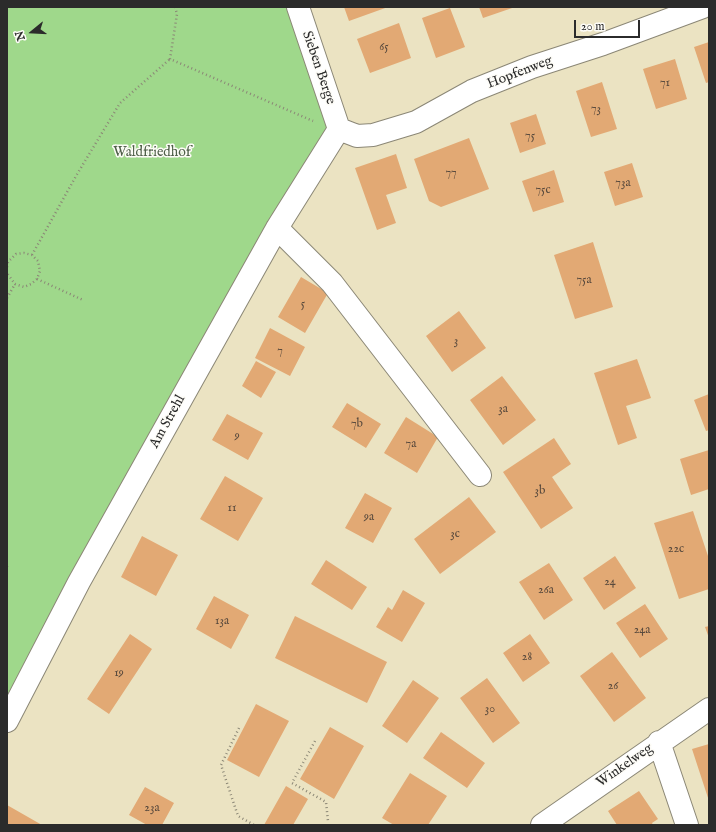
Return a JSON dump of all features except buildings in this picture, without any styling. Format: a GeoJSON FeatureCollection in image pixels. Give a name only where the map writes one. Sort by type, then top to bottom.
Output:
{"type":"FeatureCollection","features":[{"type":"Feature","properties":{"kind":"street","name":"Sieben Berge"},"geometry":{"type":"LineString","coordinates":[[298,7],[339,129]]}},
{"type":"Feature","properties":{"kind":"street","name":"Hopfenweg"},"geometry":{"type":"LineString","coordinates":[[339,129],[357,136],[373,135],[416,122],[472,92],[532,67],[603,44],[703,7]]}},
{"type":"Feature","properties":{"kind":"street","name":"Am Strehl"},"geometry":{"type":"LineString","coordinates":[[7,721],[79,582],[277,228],[339,129]]}},
{"type":"Feature","properties":{"kind":"street"},"geometry":{"type":"LineString","coordinates":[[277,228],[332,283],[480,475]]}},
{"type":"Feature","properties":{"kind":"street","name":"Winkelweg"},"geometry":{"type":"LineString","coordinates":[[542,825],[659,742],[709,709]]}},
{"type":"Feature","properties":{"kind":"street"},"geometry":{"type":"LineString","coordinates":[[659,742],[687,825]]}},
{"type":"Feature","properties":{"kind":"path"},"geometry":{"type":"LineString","coordinates":[[32,255],[76,176],[120,103],[170,59],[177,14],[175,7]]}},
{"type":"Feature","properties":{"kind":"path"},"geometry":{"type":"LineString","coordinates":[[170,59],[318,123]]}},
{"type":"Feature","properties":{"kind":"path"},"geometry":{"type":"LineString","coordinates":[[7,267],[8,261],[16,254],[24,253],[32,255],[38,261],[40,271],[37,279],[31,284],[24,286],[15,284],[7,273]]}},
{"type":"Feature","properties":{"kind":"path"},"geometry":{"type":"LineString","coordinates":[[37,279],[82,300]]}},
{"type":"Feature","properties":{"kind":"path"},"geometry":{"type":"LineString","coordinates":[[7,298],[15,284]]}},
{"type":"Feature","properties":{"kind":"path"},"geometry":{"type":"LineString","coordinates":[[239,728],[221,765],[238,816],[254,825]]}},
{"type":"Feature","properties":{"kind":"path"},"geometry":{"type":"LineString","coordinates":[[316,741],[292,783],[326,802],[328,821]]}},
{"type":"Feature","properties":{"kind":"green space","name":"Waldfriedhof"},"geometry":{"type":"Polygon","coordinates":[[[7,7],[298,7],[339,129],[7,721],[7,7]]]}}]}
